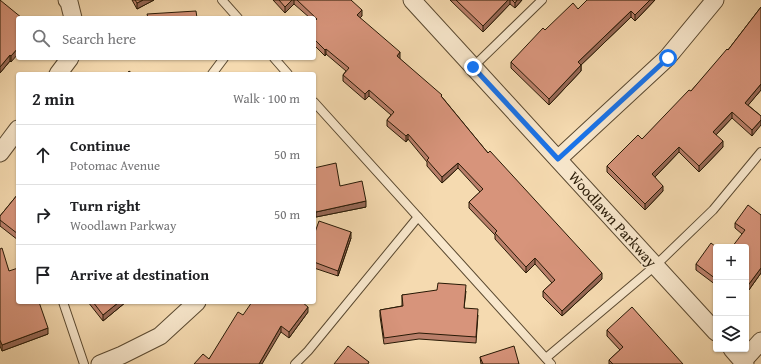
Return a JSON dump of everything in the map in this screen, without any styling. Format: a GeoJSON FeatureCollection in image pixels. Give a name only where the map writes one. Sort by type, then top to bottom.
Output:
{"type":"FeatureCollection","features":[{"type":"Feature","properties":{"kind":"street"},"geometry":{"type":"LineString","coordinates":[[67,0],[69,2],[72,16]]}},
{"type":"Feature","properties":{"kind":"street","name":"Woodlawn Parkway"},"geometry":{"type":"LineString","coordinates":[[412,0],[713,329]]}},
{"type":"Feature","properties":{"kind":"street"},"geometry":{"type":"LineString","coordinates":[[558,159],[668,58],[715,0]]}},
{"type":"Feature","properties":{"kind":"street"},"geometry":{"type":"LineString","coordinates":[[60,72],[68,60]]}},
{"type":"Feature","properties":{"kind":"street"},"geometry":{"type":"LineString","coordinates":[[0,153],[16,132]]}},
{"type":"Feature","properties":{"kind":"street"},"geometry":{"type":"LineString","coordinates":[[100,364],[160,336],[195,304]]}},
{"type":"Feature","properties":{"kind":"street"},"geometry":{"type":"LineString","coordinates":[[740,358],[761,341]]}},
{"type":"Feature","properties":{"kind":"lane"},"geometry":{"type":"LineString","coordinates":[[222,0],[236,16]]}},
{"type":"Feature","properties":{"kind":"lane"},"geometry":{"type":"LineString","coordinates":[[473,67],[542,0]]}},
{"type":"Feature","properties":{"kind":"lane"},"geometry":{"type":"LineString","coordinates":[[214,72],[222,60]]}},
{"type":"Feature","properties":{"kind":"lane"},"geometry":{"type":"LineString","coordinates":[[276,60],[286,72]]}},
{"type":"Feature","properties":{"kind":"lane"},"geometry":{"type":"LineString","coordinates":[[316,104],[549,361],[655,266],[714,210],[761,152]]}},
{"type":"Feature","properties":{"kind":"lane"},"geometry":{"type":"LineString","coordinates":[[296,364],[418,217]]}},
{"type":"Feature","properties":{"kind":"lane"},"geometry":{"type":"LineString","coordinates":[[64,304],[84,364]]}},
{"type":"Feature","properties":{"kind":"building"},"geometry":{"type":"Polygon","coordinates":[[[0,0],[20,16],[16,16],[16,50],[0,67],[0,0]]]}},
{"type":"Feature","properties":{"kind":"building"},"geometry":{"type":"Polygon","coordinates":[[[135,0],[143,0],[137,3],[135,0]]]}},
{"type":"Feature","properties":{"kind":"building"},"geometry":{"type":"Polygon","coordinates":[[[279,0],[292,0],[285,7],[279,0]]]}},
{"type":"Feature","properties":{"kind":"building"},"geometry":{"type":"Polygon","coordinates":[[[297,0],[351,0],[362,10],[357,15],[400,52],[397,56],[442,95],[441,96],[488,153],[490,151],[602,273],[562,311],[543,291],[555,280],[535,258],[526,267],[495,233],[497,231],[469,202],[483,189],[458,163],[442,177],[427,160],[429,158],[408,134],[406,136],[387,120],[394,112],[369,90],[365,94],[343,75],[349,68],[326,49],[325,50],[316,41],[317,19],[316,16],[314,16],[297,0]]]}},
{"type":"Feature","properties":{"kind":"building"},"geometry":{"type":"Polygon","coordinates":[[[456,0],[508,0],[483,26],[456,0]]]}},
{"type":"Feature","properties":{"kind":"building"},"geometry":{"type":"Polygon","coordinates":[[[587,0],[650,0],[635,15],[631,11],[578,62],[581,65],[549,99],[511,62],[543,28],[545,30],[573,3],[578,9],[587,0]]]}},
{"type":"Feature","properties":{"kind":"building"},"geometry":{"type":"Polygon","coordinates":[[[761,7],[761,84],[745,103],[761,116],[761,120],[752,130],[732,112],[713,132],[723,141],[699,166],[679,147],[652,174],[663,186],[645,204],[607,166],[638,135],[642,139],[689,90],[691,91],[727,49],[728,50],[761,7]]]}},
{"type":"Feature","properties":{"kind":"building"},"geometry":{"type":"Polygon","coordinates":[[[196,11],[197,16],[148,16],[147,14],[196,11]]]}},
{"type":"Feature","properties":{"kind":"building"},"geometry":{"type":"Polygon","coordinates":[[[336,163],[340,186],[362,181],[366,201],[316,212],[316,168],[336,163]]]}},
{"type":"Feature","properties":{"kind":"building"},"geometry":{"type":"Polygon","coordinates":[[[16,196],[16,232],[0,220],[0,216],[16,196]]]}},
{"type":"Feature","properties":{"kind":"building"},"geometry":{"type":"Polygon","coordinates":[[[748,205],[761,215],[761,268],[749,284],[749,244],[734,244],[745,230],[735,223],[748,205]]]}},
{"type":"Feature","properties":{"kind":"building"},"geometry":{"type":"Polygon","coordinates":[[[319,221],[351,232],[338,271],[316,263],[316,229],[319,221]]]}},
{"type":"Feature","properties":{"kind":"building"},"geometry":{"type":"Polygon","coordinates":[[[711,243],[713,245],[713,277],[696,264],[711,243]]]}},
{"type":"Feature","properties":{"kind":"building"},"geometry":{"type":"Polygon","coordinates":[[[2,248],[9,271],[16,269],[16,304],[40,304],[48,328],[2,345],[0,340],[0,249],[2,248]]]}},
{"type":"Feature","properties":{"kind":"building"},"geometry":{"type":"Polygon","coordinates":[[[438,283],[466,285],[464,308],[478,309],[476,337],[419,333],[384,338],[380,310],[403,306],[402,295],[437,290],[438,283]]]}},
{"type":"Feature","properties":{"kind":"building"},"geometry":{"type":"Polygon","coordinates":[[[95,304],[117,304],[103,315],[95,304]]]}},
{"type":"Feature","properties":{"kind":"building"},"geometry":{"type":"Polygon","coordinates":[[[251,304],[304,304],[308,307],[289,332],[281,326],[259,364],[194,364],[203,354],[209,359],[238,312],[243,315],[251,304]]]}},
{"type":"Feature","properties":{"kind":"building"},"geometry":{"type":"Polygon","coordinates":[[[632,307],[683,364],[613,364],[609,360],[623,347],[607,330],[632,307]]]}},
{"type":"Feature","properties":{"kind":"building"},"geometry":{"type":"Polygon","coordinates":[[[348,346],[369,362],[368,364],[334,364],[348,346]]]}},
{"type":"Feature","properties":{"kind":"building"},"geometry":{"type":"Polygon","coordinates":[[[514,346],[519,364],[483,364],[480,357],[514,346]]]}},
{"type":"Feature","properties":{"kind":"route"},"geometry":{"type":"LineString","coordinates":[[473,67],[558,159],[668,58]]}}]}
